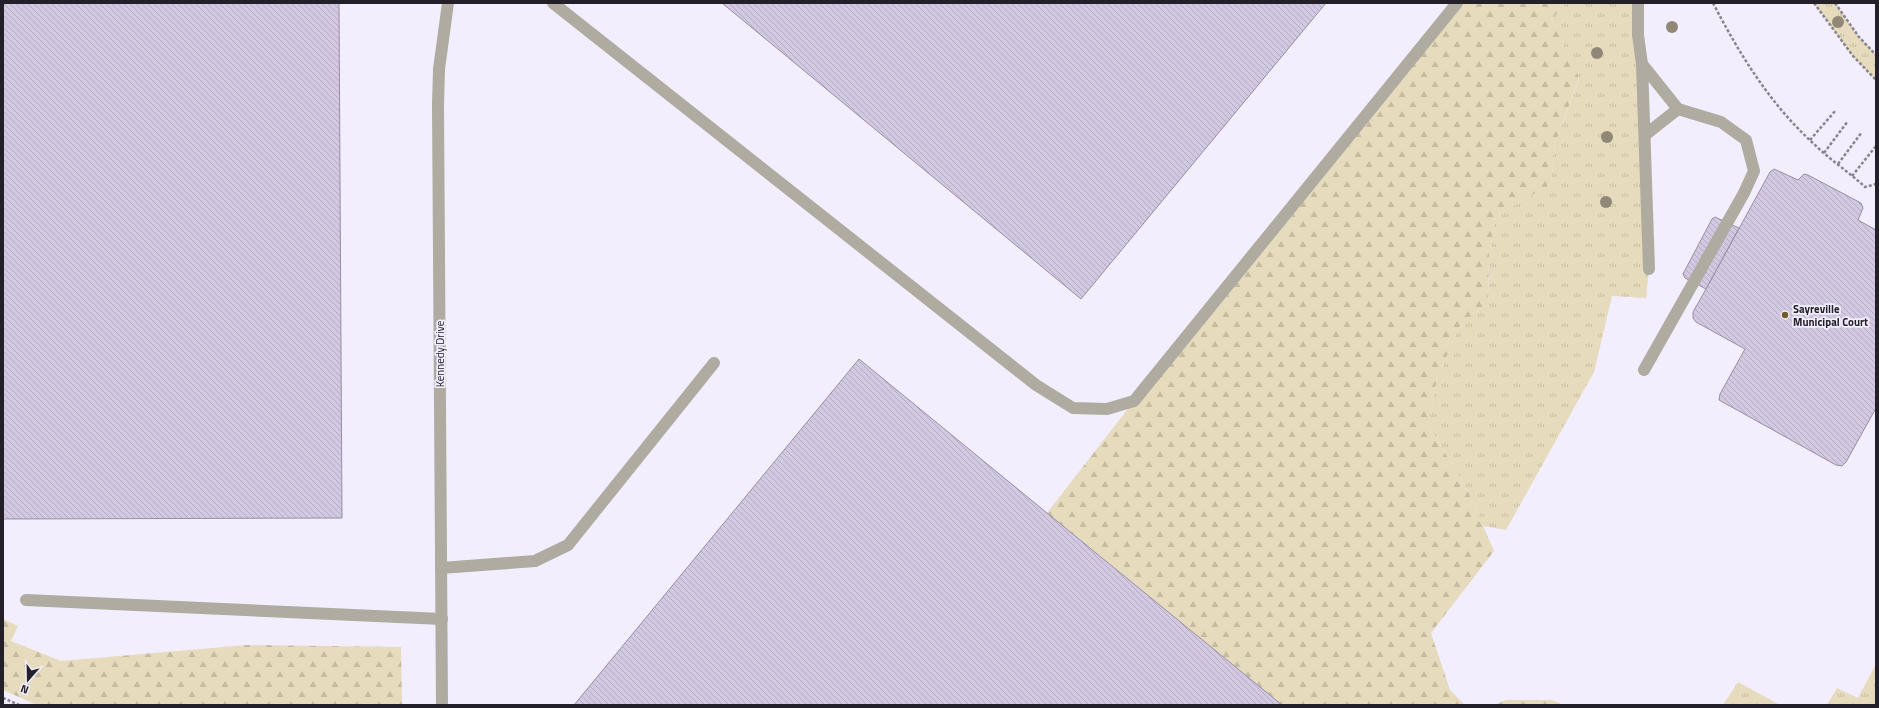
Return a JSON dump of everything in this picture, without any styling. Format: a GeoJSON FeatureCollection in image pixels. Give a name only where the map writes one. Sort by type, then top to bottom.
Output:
{"type":"FeatureCollection","features":[{"type":"Feature","properties":{"kind":"street","name":"Kennedy Drive"},"geometry":{"type":"LineString","coordinates":[[442,705],[438,106],[439,70],[448,3]]}},
{"type":"Feature","properties":{"kind":"street"},"geometry":{"type":"LineString","coordinates":[[553,3],[1036,386],[1073,408],[1107,409],[1134,401],[1457,3]]}},
{"type":"Feature","properties":{"kind":"street"},"geometry":{"type":"LineString","coordinates":[[1638,3],[1638,34],[1642,64],[1645,136],[1649,269]]}},
{"type":"Feature","properties":{"kind":"street"},"geometry":{"type":"LineString","coordinates":[[1642,64],[1678,109],[1721,122],[1746,140],[1754,171],[1744,194],[1644,370]]}},
{"type":"Feature","properties":{"kind":"street"},"geometry":{"type":"LineString","coordinates":[[1645,136],[1678,109]]}},
{"type":"Feature","properties":{"kind":"street"},"geometry":{"type":"LineString","coordinates":[[441,568],[535,561],[568,545],[714,363]]}},
{"type":"Feature","properties":{"kind":"street"},"geometry":{"type":"LineString","coordinates":[[26,600],[442,619]]}},
{"type":"Feature","properties":{"kind":"path"},"geometry":{"type":"LineString","coordinates":[[1714,3],[1734,43],[1751,71],[1771,97],[1810,140],[1865,187],[1876,184]]}},
{"type":"Feature","properties":{"kind":"path"},"geometry":{"type":"LineString","coordinates":[[1814,3],[1853,56],[1876,80]]}},
{"type":"Feature","properties":{"kind":"path"},"geometry":{"type":"LineString","coordinates":[[1835,3],[1860,37],[1876,55]]}},
{"type":"Feature","properties":{"kind":"path"},"geometry":{"type":"LineString","coordinates":[[1810,140],[1836,110]]}},
{"type":"Feature","properties":{"kind":"path"},"geometry":{"type":"LineString","coordinates":[[1824,153],[1848,122]]}},
{"type":"Feature","properties":{"kind":"path"},"geometry":{"type":"LineString","coordinates":[[1838,164],[1862,132]]}},
{"type":"Feature","properties":{"kind":"path"},"geometry":{"type":"LineString","coordinates":[[1852,176],[1876,146]]}},
{"type":"Feature","properties":{"kind":"path"},"geometry":{"type":"LineString","coordinates":[[3,698],[19,705]]}},
{"type":"Feature","properties":{"kind":"green space"},"geometry":{"type":"Polygon","coordinates":[[[1457,3],[1567,3],[1551,19],[1562,39],[1579,78],[1555,144],[1551,184],[1496,216],[1489,255],[1488,304],[1461,323],[1437,379],[1428,425],[1467,489],[1494,551],[1431,633],[1450,690],[1465,705],[1282,705],[1047,513],[1134,401],[1457,3]]]}},
{"type":"Feature","properties":{"kind":"green space"},"geometry":{"type":"Polygon","coordinates":[[[1567,3],[1639,3],[1649,269],[1646,298],[1612,296],[1594,372],[1506,530],[1483,526],[1467,489],[1428,425],[1437,379],[1461,323],[1488,304],[1489,255],[1496,216],[1551,184],[1555,144],[1579,79],[1562,39],[1551,19],[1567,3]]]}},
{"type":"Feature","properties":{"kind":"green space"},"geometry":{"type":"Polygon","coordinates":[[[1814,3],[1835,3],[1859,37],[1876,55],[1876,80],[1853,56],[1814,3]]]}},
{"type":"Feature","properties":{"kind":"green space"},"geometry":{"type":"Polygon","coordinates":[[[3,619],[18,626],[11,641],[61,661],[247,645],[401,647],[402,705],[37,705],[3,690],[3,619]]]}},
{"type":"Feature","properties":{"kind":"green space"},"geometry":{"type":"Polygon","coordinates":[[[1876,664],[1876,705],[1827,705],[1837,688],[1858,698],[1876,664]]]}},
{"type":"Feature","properties":{"kind":"green space"},"geometry":{"type":"Polygon","coordinates":[[[1738,682],[1780,705],[1723,705],[1738,682]]]}},
{"type":"Feature","properties":{"kind":"green space"},"geometry":{"type":"Polygon","coordinates":[[[1506,700],[1552,700],[1564,705],[1494,705],[1506,700]]]}},
{"type":"Feature","properties":{"kind":"building"},"geometry":{"type":"Polygon","coordinates":[[[3,3],[339,3],[342,518],[3,519],[3,3]]]}},
{"type":"Feature","properties":{"kind":"building"},"geometry":{"type":"Polygon","coordinates":[[[722,3],[1326,3],[1081,299],[722,3]]]}},
{"type":"Feature","properties":{"kind":"building","name":"Sayreville Municipal Court"},"geometry":{"type":"Polygon","coordinates":[[[1774,169],[1798,180],[1804,174],[1808,175],[1861,203],[1863,208],[1858,220],[1876,230],[1876,408],[1846,462],[1842,466],[1836,465],[1719,400],[1720,394],[1745,349],[1696,322],[1693,318],[1693,312],[1770,172],[1774,169]]]}},
{"type":"Feature","properties":{"kind":"building"},"geometry":{"type":"Polygon","coordinates":[[[1715,217],[1739,228],[1706,289],[1685,278],[1683,274],[1712,219],[1715,217]]]}},
{"type":"Feature","properties":{"kind":"building"},"geometry":{"type":"Polygon","coordinates":[[[859,359],[1047,513],[1282,705],[574,705],[859,359]]]}},
{"type":"Feature","properties":{"kind":"place","name":"Sayreville Municipal Court"},"geometry":{"type":"Point","coordinates":[1785,315]}}]}
